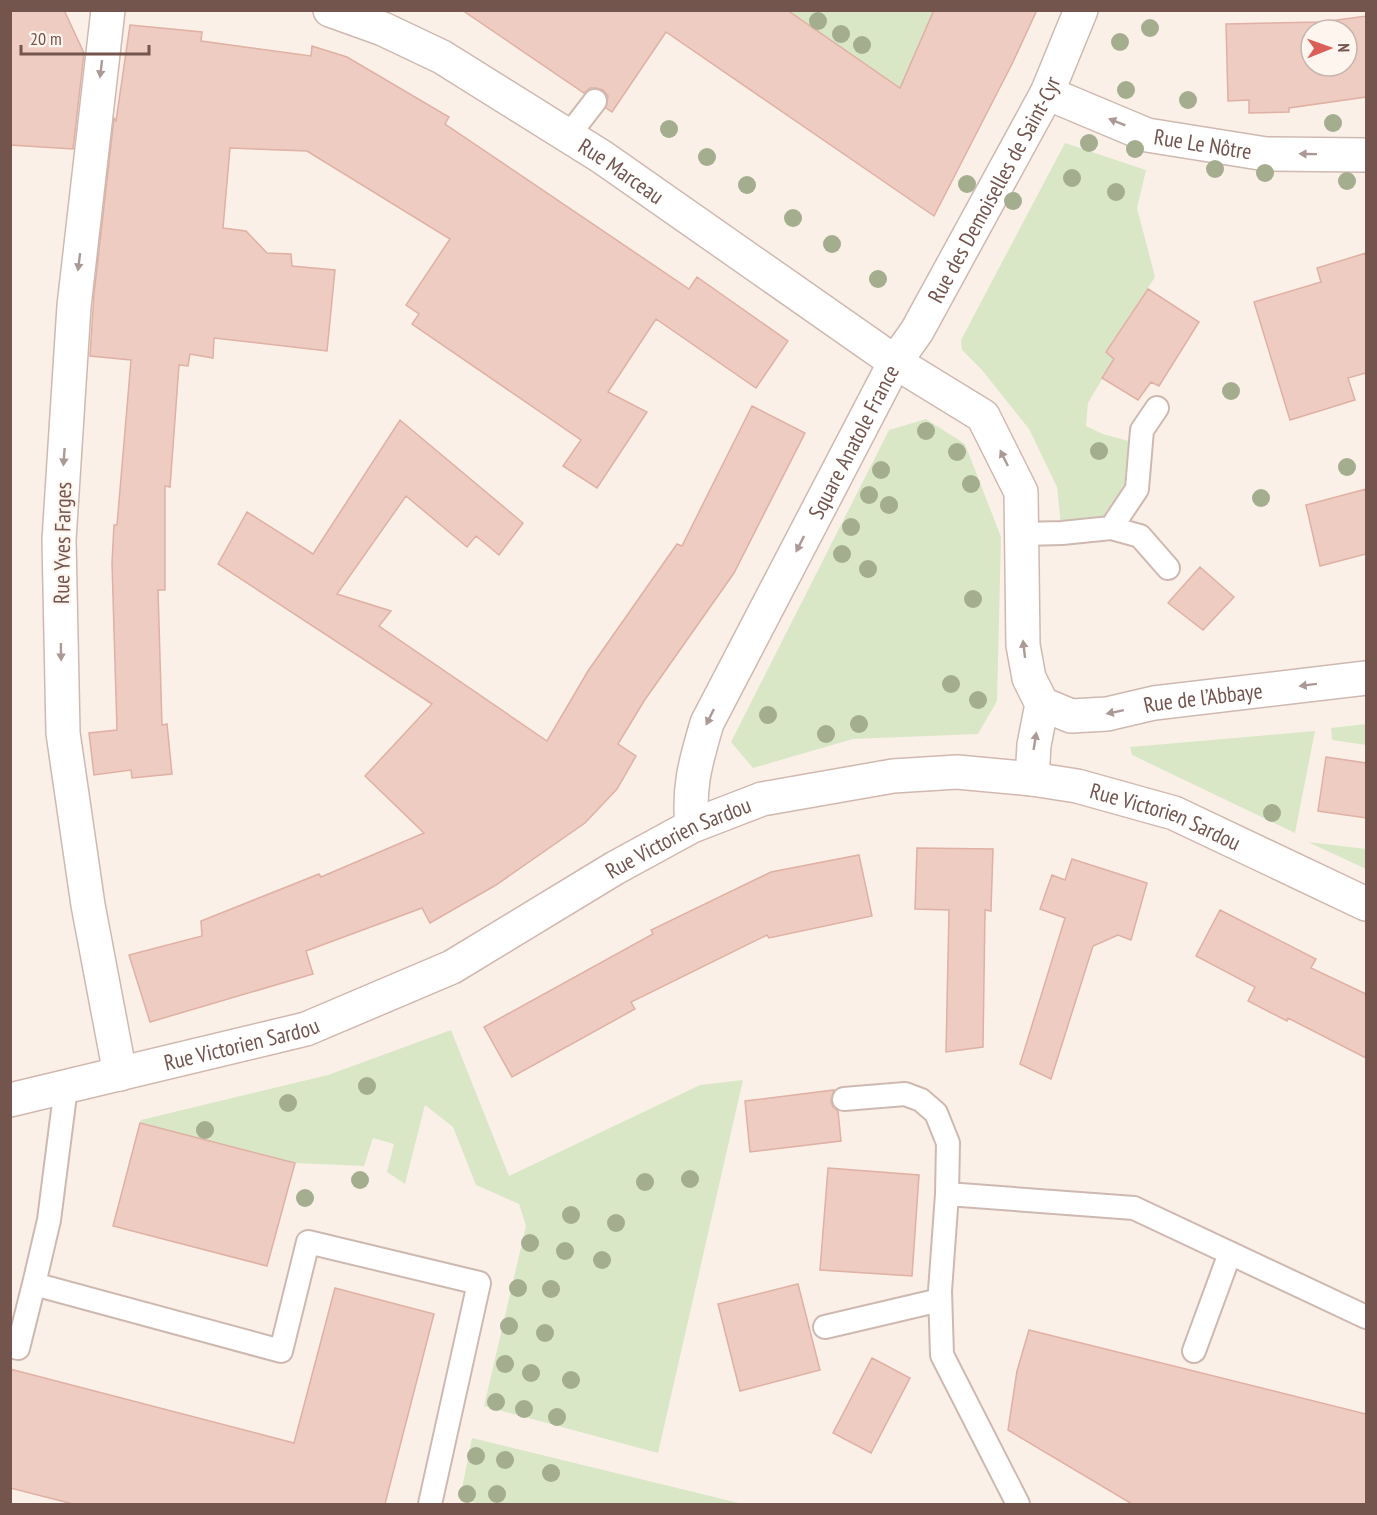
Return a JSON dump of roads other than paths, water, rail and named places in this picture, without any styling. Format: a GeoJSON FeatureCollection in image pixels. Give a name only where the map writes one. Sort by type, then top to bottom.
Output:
{"type":"FeatureCollection","features":[{"type":"Feature","properties":{"kind":"street","name":"Rue Yves Farges"},"geometry":{"type":"LineString","coordinates":[[108,10],[74,306],[59,540],[63,733],[87,905],[120,1074]]}},
{"type":"Feature","properties":{"kind":"street","name":"Rue Marceau"},"geometry":{"type":"LineString","coordinates":[[330,10],[383,29],[442,57],[602,157],[895,362]]}},
{"type":"Feature","properties":{"kind":"street","name":"Rue des Demoiselles de Saint-Cyr"},"geometry":{"type":"LineString","coordinates":[[895,362],[917,332],[1047,93],[1081,10]]}},
{"type":"Feature","properties":{"kind":"street","name":"Rue Le Nôtre"},"geometry":{"type":"LineString","coordinates":[[1047,93],[1147,135],[1266,154],[1366,155]]}},
{"type":"Feature","properties":{"kind":"street","name":"Square Anatole France"},"geometry":{"type":"LineString","coordinates":[[692,826],[690,802],[692,776],[707,723],[895,362],[983,416],[1021,492],[1023,645],[1029,678],[1042,704]]}},
{"type":"Feature","properties":{"kind":"street","name":"Rue de l’Abbaye"},"geometry":{"type":"LineString","coordinates":[[1042,704],[1071,716],[1107,714],[1154,703],[1366,678]]}},
{"type":"Feature","properties":{"kind":"street"},"geometry":{"type":"LineString","coordinates":[[1032,779],[1034,745],[1042,704]]}},
{"type":"Feature","properties":{"kind":"street","name":"Rue Victorien Sardou"},"geometry":{"type":"LineString","coordinates":[[10,1100],[306,1029],[453,967],[615,868],[692,826],[762,799],[893,776],[957,772],[1077,786],[1174,813],[1366,904]]}},
{"type":"Feature","properties":{"kind":"lane"},"geometry":{"type":"LineString","coordinates":[[568,136],[596,101]]}},
{"type":"Feature","properties":{"kind":"lane"},"geometry":{"type":"LineString","coordinates":[[1111,528],[1137,489],[1142,430],[1157,408]]}},
{"type":"Feature","properties":{"kind":"lane"},"geometry":{"type":"LineString","coordinates":[[1022,534],[1111,528],[1140,536],[1168,568]]}},
{"type":"Feature","properties":{"kind":"lane"},"geometry":{"type":"LineString","coordinates":[[10,1346],[18,1348],[49,1220],[66,1087]]}},
{"type":"Feature","properties":{"kind":"lane"},"geometry":{"type":"LineString","coordinates":[[844,1098],[905,1094],[921,1100],[936,1113],[948,1143],[940,1300],[942,1355],[1018,1504]]}},
{"type":"Feature","properties":{"kind":"lane"},"geometry":{"type":"LineString","coordinates":[[947,1194],[1134,1208],[1366,1317]]}},
{"type":"Feature","properties":{"kind":"lane"},"geometry":{"type":"LineString","coordinates":[[34,1284],[281,1351],[308,1242],[479,1283],[430,1504]]}},
{"type":"Feature","properties":{"kind":"lane"},"geometry":{"type":"LineString","coordinates":[[1194,1351],[1230,1253]]}},
{"type":"Feature","properties":{"kind":"lane"},"geometry":{"type":"LineString","coordinates":[[825,1328],[940,1300]]}}]}
